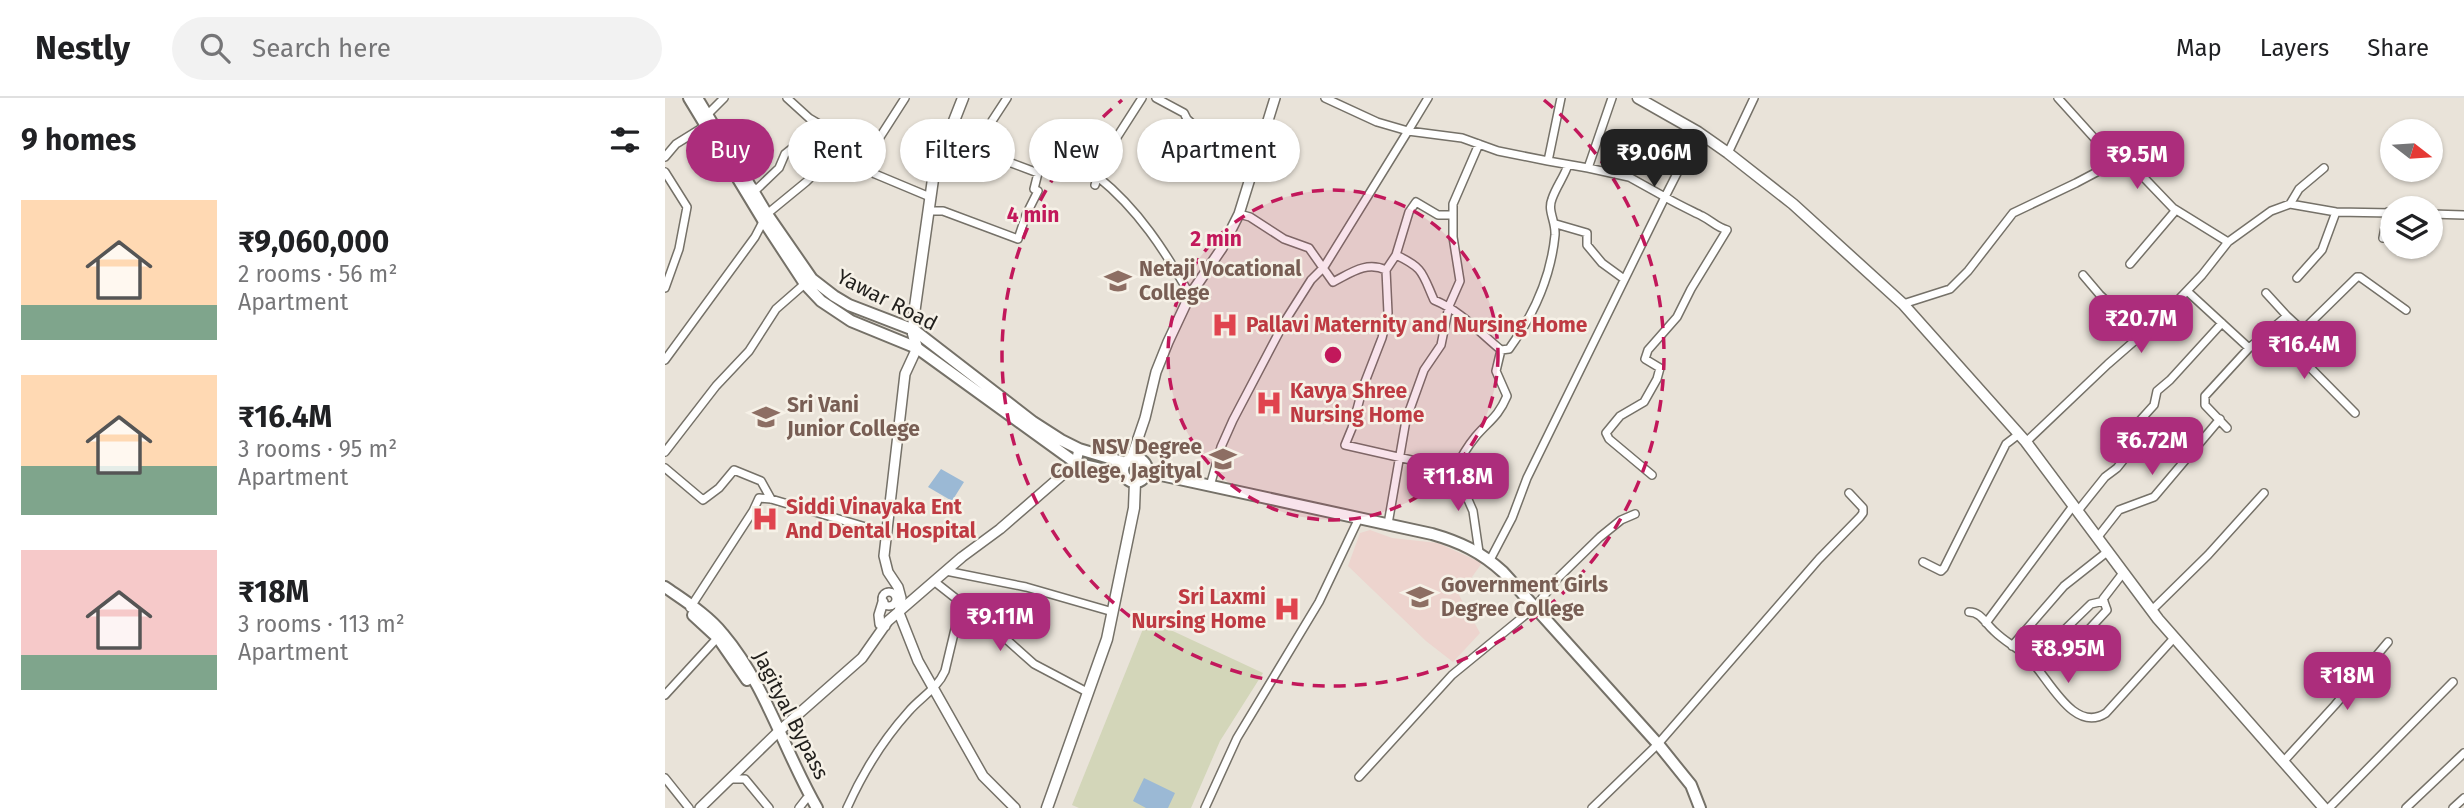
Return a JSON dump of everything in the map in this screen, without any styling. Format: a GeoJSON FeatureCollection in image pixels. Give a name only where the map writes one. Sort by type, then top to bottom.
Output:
{"type":"FeatureCollection","features":[{"type":"Feature","properties":{"kind":"main road"},"geometry":{"type":"LineString","coordinates":[[689,98],[705,119]]}},
{"type":"Feature","properties":{"kind":"main road"},"geometry":{"type":"LineString","coordinates":[[697,98],[706,119]]}},
{"type":"Feature","properties":{"kind":"main road"},"geometry":{"type":"LineString","coordinates":[[955,119],[963,98]]}},
{"type":"Feature","properties":{"kind":"main road"},"geometry":{"type":"LineString","coordinates":[[1645,100],[1728,153],[1793,204],[1903,304],[2022,438],[2151,611],[2326,808]]}},
{"type":"Feature","properties":{"kind":"main road"},"geometry":{"type":"LineString","coordinates":[[744,182],[809,281],[835,312],[917,348],[1076,463],[1127,466],[1143,461],[1147,472],[1143,479],[1135,482]]}},
{"type":"Feature","properties":{"kind":"main road"},"geometry":{"type":"LineString","coordinates":[[748,182],[765,217]]}},
{"type":"Feature","properties":{"kind":"main road"},"geometry":{"type":"LineString","coordinates":[[917,348],[914,314],[933,182]]}},
{"type":"Feature","properties":{"kind":"main road","name":"Yawar Road"},"geometry":{"type":"LineString","coordinates":[[809,281],[849,305],[916,332],[1033,422],[1079,449],[1127,466]]}},
{"type":"Feature","properties":{"kind":"main road"},"geometry":{"type":"LineString","coordinates":[[1047,808],[1107,639],[1133,508],[1135,482],[1127,466]]}},
{"type":"Feature","properties":{"kind":"main road"},"geometry":{"type":"LineString","coordinates":[[1147,472],[1388,524],[1455,541],[1479,552],[1535,607],[1658,744],[1691,785],[1700,808]]}},
{"type":"Feature","properties":{"kind":"main road","name":"Jagityal Bypass"},"geometry":{"type":"LineString","coordinates":[[665,587],[720,635],[750,683],[817,808]]}},
{"type":"Feature","properties":{"kind":"main road","name":"Jagityal Bypass"},"geometry":{"type":"LineString","coordinates":[[665,595],[690,609]]}},
{"type":"Feature","properties":{"kind":"main road","name":"Jagityal Bypass"},"geometry":{"type":"LineString","coordinates":[[776,734],[805,805]]}},
{"type":"Feature","properties":{"kind":"street"},"geometry":{"type":"LineString","coordinates":[[707,119],[723,98]]}},
{"type":"Feature","properties":{"kind":"street"},"geometry":{"type":"LineString","coordinates":[[787,98],[811,119]]}},
{"type":"Feature","properties":{"kind":"street"},"geometry":{"type":"LineString","coordinates":[[886,128],[905,98]]}},
{"type":"Feature","properties":{"kind":"street"},"geometry":{"type":"LineString","coordinates":[[993,119],[1007,98]]}},
{"type":"Feature","properties":{"kind":"street"},"geometry":{"type":"LineString","coordinates":[[1142,98],[1103,159],[1097,181],[1116,191],[1150,231],[1190,295]]}},
{"type":"Feature","properties":{"kind":"street"},"geometry":{"type":"LineString","coordinates":[[1156,98],[1184,113],[1187,119]]}},
{"type":"Feature","properties":{"kind":"street"},"geometry":{"type":"LineString","coordinates":[[1268,119],[1275,98]]}},
{"type":"Feature","properties":{"kind":"street"},"geometry":{"type":"LineString","coordinates":[[1325,98],[1377,122],[1408,131],[1462,138],[1498,151],[1629,177],[1704,217],[1714,226],[1727,230],[1677,317],[1648,350],[1645,359],[1660,368],[1644,402],[1620,416],[1606,432],[1609,439],[1652,475]]}},
{"type":"Feature","properties":{"kind":"street"},"geometry":{"type":"LineString","coordinates":[[1210,486],[1221,447],[1233,420],[1285,321],[1311,280],[1324,267],[1428,98]]}},
{"type":"Feature","properties":{"kind":"street"},"geometry":{"type":"LineString","coordinates":[[1548,161],[1561,98]]}},
{"type":"Feature","properties":{"kind":"street"},"geometry":{"type":"LineString","coordinates":[[1588,169],[1612,98]]}},
{"type":"Feature","properties":{"kind":"street"},"geometry":{"type":"LineString","coordinates":[[1728,153],[1754,98]]}},
{"type":"Feature","properties":{"kind":"street"},"geometry":{"type":"LineString","coordinates":[[2058,98],[2105,150],[2126,159],[2176,210],[2228,242]]}},
{"type":"Feature","properties":{"kind":"street"},"geometry":{"type":"LineString","coordinates":[[1490,560],[1512,518],[1527,478],[1698,132]]}},
{"type":"Feature","properties":{"kind":"street"},"geometry":{"type":"LineString","coordinates":[[665,157],[686,136]]}},
{"type":"Feature","properties":{"kind":"street"},"geometry":{"type":"LineString","coordinates":[[1388,524],[1406,420],[1425,370],[1441,345],[1448,306],[1460,281],[1453,237],[1453,204],[1479,144]]}},
{"type":"Feature","properties":{"kind":"street"},"geometry":{"type":"LineString","coordinates":[[751,187],[757,189],[769,178],[788,152]]}},
{"type":"Feature","properties":{"kind":"street"},"geometry":{"type":"LineString","coordinates":[[1903,304],[1950,289],[1968,271],[2013,213],[2076,183],[2118,157]]}},
{"type":"Feature","properties":{"kind":"street"},"geometry":{"type":"LineString","coordinates":[[927,211],[943,211],[1018,239],[1038,191],[1034,189],[1038,173],[1015,164]]}},
{"type":"Feature","properties":{"kind":"street"},"geometry":{"type":"LineString","coordinates":[[1501,350],[1509,349],[1519,335],[1542,289],[1554,246],[1556,224],[1550,209],[1552,198],[1563,181],[1568,165]]}},
{"type":"Feature","properties":{"kind":"street"},"geometry":{"type":"LineString","coordinates":[[2290,204],[2299,189],[2324,168]]}},
{"type":"Feature","properties":{"kind":"street"},"geometry":{"type":"LineString","coordinates":[[665,172],[687,207],[680,249],[665,288]]}},
{"type":"Feature","properties":{"kind":"street"},"geometry":{"type":"LineString","coordinates":[[886,179],[930,197]]}},
{"type":"Feature","properties":{"kind":"street"},"geometry":{"type":"LineString","coordinates":[[665,360],[755,237],[765,217],[806,182]]}},
{"type":"Feature","properties":{"kind":"street"},"geometry":{"type":"LineString","coordinates":[[1127,466],[1145,418],[1156,372],[1190,295],[1221,248],[1239,214],[1248,182]]}},
{"type":"Feature","properties":{"kind":"street"},"geometry":{"type":"LineString","coordinates":[[1453,215],[1439,215],[1416,202],[1409,212],[1396,255],[1386,270],[1388,313],[1382,338],[1345,445],[1455,470]]}},
{"type":"Feature","properties":{"kind":"street"},"geometry":{"type":"LineString","coordinates":[[1923,562],[1937,570],[1944,568],[2007,444],[2022,438],[2143,335],[2187,291],[2228,242],[2271,211],[2290,204],[2336,212],[2380,212]]}},
{"type":"Feature","properties":{"kind":"street"},"geometry":{"type":"LineString","coordinates":[[2130,264],[2176,210]]}},
{"type":"Feature","properties":{"kind":"street"},"geometry":{"type":"LineString","coordinates":[[2297,278],[2322,250],[2336,212]]}},
{"type":"Feature","properties":{"kind":"street"},"geometry":{"type":"LineString","coordinates":[[1239,214],[1250,217],[1284,239],[1309,248],[1333,282],[1363,266],[1386,270]]}},
{"type":"Feature","properties":{"kind":"street"},"geometry":{"type":"LineString","coordinates":[[2443,214],[2464,215]]}},
{"type":"Feature","properties":{"kind":"street"},"geometry":{"type":"LineString","coordinates":[[1556,224],[1587,233],[1587,245],[1602,262],[1624,279]]}},
{"type":"Feature","properties":{"kind":"street"},"geometry":{"type":"LineString","coordinates":[[1396,255],[1411,262],[1424,273],[1434,300],[1467,318],[1501,350]]}},
{"type":"Feature","properties":{"kind":"street"},"geometry":{"type":"LineString","coordinates":[[2083,275],[2099,295],[2143,335]]}},
{"type":"Feature","properties":{"kind":"street"},"geometry":{"type":"LineString","coordinates":[[2266,293],[2300,328],[2305,328],[2357,277],[2406,310]]}},
{"type":"Feature","properties":{"kind":"street"},"geometry":{"type":"LineString","coordinates":[[665,452],[716,386],[749,351],[776,309],[809,281]]}},
{"type":"Feature","properties":{"kind":"street"},"geometry":{"type":"LineString","coordinates":[[2187,291],[2249,348]]}},
{"type":"Feature","properties":{"kind":"street"},"geometry":{"type":"LineString","coordinates":[[2227,428],[2205,405],[2205,396],[2249,348],[2287,316]]}},
{"type":"Feature","properties":{"kind":"street"},"geometry":{"type":"LineString","coordinates":[[1986,623],[2075,509],[2117,468],[2133,448],[2135,426],[2154,405],[2157,391],[2222,323]]}},
{"type":"Feature","properties":{"kind":"street"},"geometry":{"type":"LineString","coordinates":[[2272,329],[2355,413]]}},
{"type":"Feature","properties":{"kind":"street"},"geometry":{"type":"LineString","coordinates":[[917,348],[905,374],[884,556],[888,572],[898,587],[899,613],[933,690],[983,776],[1015,808]]}},
{"type":"Feature","properties":{"kind":"street"},"geometry":{"type":"LineString","coordinates":[[1479,552],[1473,512],[1455,470],[1464,451],[1500,414],[1507,396],[1496,371],[1501,350]]}},
{"type":"Feature","properties":{"kind":"street"},"geometry":{"type":"LineString","coordinates":[[2097,538],[2119,510],[2154,497],[2220,419]]}},
{"type":"Feature","properties":{"kind":"street"},"geometry":{"type":"LineString","coordinates":[[700,808],[776,734],[862,658],[885,626],[899,613],[1076,463],[1079,449]]}},
{"type":"Feature","properties":{"kind":"street"},"geometry":{"type":"LineString","coordinates":[[665,468],[703,500],[719,488],[734,470],[761,481],[771,499]]}},
{"type":"Feature","properties":{"kind":"street"},"geometry":{"type":"LineString","coordinates":[[1592,808],[1658,744],[1819,559],[1860,517],[1863,508],[1849,493]]}},
{"type":"Feature","properties":{"kind":"street"},"geometry":{"type":"LineString","coordinates":[[2151,611],[2208,555],[2264,493]]}},
{"type":"Feature","properties":{"kind":"street"},"geometry":{"type":"LineString","coordinates":[[690,609],[759,498],[771,499],[886,533]]}},
{"type":"Feature","properties":{"kind":"street"},"geometry":{"type":"LineString","coordinates":[[1359,777],[1451,675],[1535,607],[1558,578],[1600,537],[1621,520],[1635,514]]}},
{"type":"Feature","properties":{"kind":"street"},"geometry":{"type":"LineString","coordinates":[[1205,808],[1237,738],[1319,602],[1359,518]]}},
{"type":"Feature","properties":{"kind":"street"},"geometry":{"type":"LineString","coordinates":[[2012,646],[2064,586],[2107,552]]}},
{"type":"Feature","properties":{"kind":"street"},"geometry":{"type":"LineString","coordinates":[[946,571],[1026,587],[1113,612]]}},
{"type":"Feature","properties":{"kind":"street"},"geometry":{"type":"LineString","coordinates":[[2053,641],[2091,604],[2103,601],[2123,573]]}},
{"type":"Feature","properties":{"kind":"street"},"geometry":{"type":"LineString","coordinates":[[935,582],[1034,664],[1087,692]]}},
{"type":"Feature","properties":{"kind":"street"},"geometry":{"type":"LineString","coordinates":[[885,626],[880,624],[879,615],[883,595],[892,593],[898,599]]}},
{"type":"Feature","properties":{"kind":"street"},"geometry":{"type":"LineString","coordinates":[[2070,650],[2108,610],[2103,601]]}},
{"type":"Feature","properties":{"kind":"street"},"geometry":{"type":"LineString","coordinates":[[847,808],[871,759],[910,710],[933,690],[945,671],[961,604]]}},
{"type":"Feature","properties":{"kind":"street"},"geometry":{"type":"LineString","coordinates":[[1969,612],[1979,615],[2012,646],[2025,654],[2064,703],[2076,713],[2099,717],[2174,638]]}},
{"type":"Feature","properties":{"kind":"street"},"geometry":{"type":"LineString","coordinates":[[665,695],[720,635]]}},
{"type":"Feature","properties":{"kind":"street"},"geometry":{"type":"LineString","coordinates":[[2283,762],[2388,642]]}},
{"type":"Feature","properties":{"kind":"street"},"geometry":{"type":"LineString","coordinates":[[2326,808],[2453,682]]}},
{"type":"Feature","properties":{"kind":"street"},"geometry":{"type":"LineString","coordinates":[[2406,808],[2464,753]]}},
{"type":"Feature","properties":{"kind":"street"},"geometry":{"type":"LineString","coordinates":[[665,778],[689,808]]}},
{"type":"Feature","properties":{"kind":"street"},"geometry":{"type":"LineString","coordinates":[[731,779],[745,779],[769,808]]}},
{"type":"Feature","properties":{"kind":"street"},"geometry":{"type":"LineString","coordinates":[[2453,808],[2464,798]]}},
{"type":"Feature","properties":{"kind":"shaded area","name":"Government Girls Degree College"},"geometry":{"type":"Polygon","coordinates":[[[1370,530],[1392,538],[1438,543],[1482,563],[1459,595],[1480,633],[1453,662],[1426,641],[1348,566],[1360,533],[1370,530]]]}},
{"type":"Feature","properties":{"kind":"green space"},"geometry":{"type":"Polygon","coordinates":[[[1147,619],[1263,673],[1220,741],[1191,808],[1079,808],[1072,805],[1147,619]]]}},
{"type":"Feature","properties":{"kind":"water"},"geometry":{"type":"Polygon","coordinates":[[[941,469],[964,482],[952,501],[928,487],[941,469]]]}},
{"type":"Feature","properties":{"kind":"water"},"geometry":{"type":"Polygon","coordinates":[[[1144,778],[1175,793],[1168,808],[1146,808],[1133,801],[1144,778]]]}},
{"type":"Feature","properties":{"kind":"place","name":"Netaji Vocational College"},"geometry":{"type":"Point","coordinates":[1118,281]}},
{"type":"Feature","properties":{"kind":"place","name":"Pallavi Maternity and Nursing Home"},"geometry":{"type":"Point","coordinates":[1225,325]}},
{"type":"Feature","properties":{"kind":"place","name":"Kavya Shree Nursing Home"},"geometry":{"type":"Point","coordinates":[1269,403]}},
{"type":"Feature","properties":{"kind":"place","name":"Sri Vani Junior College"},"geometry":{"type":"Point","coordinates":[766,417]}},
{"type":"Feature","properties":{"kind":"place","name":"NSV Degree College, Jagityal"},"geometry":{"type":"Point","coordinates":[1223,459]}},
{"type":"Feature","properties":{"kind":"place","name":"Siddi Vinayaka Ent And Dental Hospital"},"geometry":{"type":"Point","coordinates":[765,519]}},
{"type":"Feature","properties":{"kind":"place","name":"Government Girls Degree College"},"geometry":{"type":"Point","coordinates":[1420,597]}},
{"type":"Feature","properties":{"kind":"place","name":"Sri Laxmi Nursing Home"},"geometry":{"type":"Point","coordinates":[1287,609]}}]}
